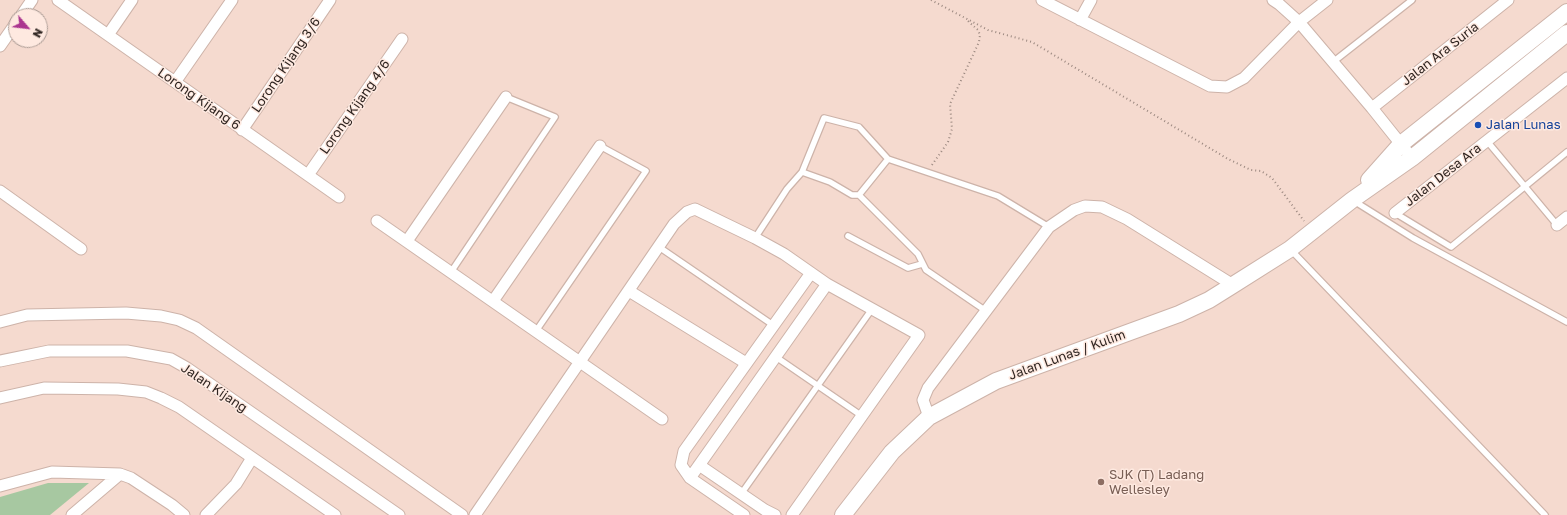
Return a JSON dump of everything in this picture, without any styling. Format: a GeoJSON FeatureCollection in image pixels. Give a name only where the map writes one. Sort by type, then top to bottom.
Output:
{"type":"FeatureCollection","features":[{"type":"Feature","properties":{"kind":"main road"},"geometry":{"type":"LineString","coordinates":[[1352,200],[1401,144],[1567,12]]}},
{"type":"Feature","properties":{"kind":"main road"},"geometry":{"type":"LineString","coordinates":[[1233,285],[1290,248],[1352,200],[1412,158],[1567,33]]}},
{"type":"Feature","properties":{"kind":"main road","name":"Jalan Lunas / Kulim"},"geometry":{"type":"LineString","coordinates":[[844,515],[892,452],[929,417],[996,381],[1179,314],[1208,300],[1233,285]]}},
{"type":"Feature","properties":{"kind":"street","name":"Lorong Kijang 6"},"geometry":{"type":"LineString","coordinates":[[58,0],[339,197]]}},
{"type":"Feature","properties":{"kind":"street"},"geometry":{"type":"LineString","coordinates":[[108,35],[132,0]]}},
{"type":"Feature","properties":{"kind":"street"},"geometry":{"type":"LineString","coordinates":[[175,82],[232,0]]}},
{"type":"Feature","properties":{"kind":"street","name":"Lorong Kijang 3/6"},"geometry":{"type":"LineString","coordinates":[[242,130],[330,0]]}},
{"type":"Feature","properties":{"kind":"street"},"geometry":{"type":"LineString","coordinates":[[1042,0],[1210,86],[1227,87],[1244,78],[1299,22],[1327,0]]}},
{"type":"Feature","properties":{"kind":"street"},"geometry":{"type":"LineString","coordinates":[[1080,20],[1091,0]]}},
{"type":"Feature","properties":{"kind":"street"},"geometry":{"type":"LineString","coordinates":[[1273,0],[1299,22],[1412,158]]}},
{"type":"Feature","properties":{"kind":"street","name":"Jalan Ara Suria"},"geometry":{"type":"LineString","coordinates":[[1372,108],[1508,0]]}},
{"type":"Feature","properties":{"kind":"street"},"geometry":{"type":"LineString","coordinates":[[0,46],[8,34]]}},
{"type":"Feature","properties":{"kind":"street","name":"Lorong Kijang 4/6"},"geometry":{"type":"LineString","coordinates":[[308,175],[402,39]]}},
{"type":"Feature","properties":{"kind":"street","name":"Jalan Desa Ara"},"geometry":{"type":"LineString","coordinates":[[1394,213],[1567,78]]}},
{"type":"Feature","properties":{"kind":"street"},"geometry":{"type":"LineString","coordinates":[[407,241],[506,97]]}},
{"type":"Feature","properties":{"kind":"street"},"geometry":{"type":"LineString","coordinates":[[493,301],[600,146]]}},
{"type":"Feature","properties":{"kind":"street"},"geometry":{"type":"LineString","coordinates":[[0,191],[81,249]]}},
{"type":"Feature","properties":{"kind":"street"},"geometry":{"type":"LineString","coordinates":[[929,417],[922,400],[928,388],[1049,227],[1074,210],[1085,206],[1102,208],[1127,219],[1233,285]]}},
{"type":"Feature","properties":{"kind":"street"},"geometry":{"type":"LineString","coordinates":[[475,515],[674,224],[687,212],[695,209],[756,238],[784,254],[827,284],[919,335],[793,514],[780,515]]}},
{"type":"Feature","properties":{"kind":"street"},"geometry":{"type":"LineString","coordinates":[[1557,225],[1567,218]]}},
{"type":"Feature","properties":{"kind":"street"},"geometry":{"type":"LineString","coordinates":[[377,221],[662,419]]}},
{"type":"Feature","properties":{"kind":"street"},"geometry":{"type":"LineString","coordinates":[[744,515],[690,478],[681,465],[684,451],[810,273]]}},
{"type":"Feature","properties":{"kind":"street"},"geometry":{"type":"LineString","coordinates":[[690,478],[827,284]]}},
{"type":"Feature","properties":{"kind":"street"},"geometry":{"type":"LineString","coordinates":[[628,291],[746,363]]}},
{"type":"Feature","properties":{"kind":"street"},"geometry":{"type":"LineString","coordinates":[[0,322],[27,315],[126,313],[161,316],[179,320],[196,328],[462,515]]}},
{"type":"Feature","properties":{"kind":"street","name":"Jalan Kijang"},"geometry":{"type":"LineString","coordinates":[[0,361],[15,357],[57,351],[127,351],[171,359],[187,368],[399,515]]}},
{"type":"Feature","properties":{"kind":"street"},"geometry":{"type":"LineString","coordinates":[[0,398],[44,388],[118,389],[146,392],[179,407],[334,515]]}},
{"type":"Feature","properties":{"kind":"street"},"geometry":{"type":"LineString","coordinates":[[206,515],[236,484],[252,458]]}},
{"type":"Feature","properties":{"kind":"street"},"geometry":{"type":"LineString","coordinates":[[699,465],[765,510],[775,515]]}},
{"type":"Feature","properties":{"kind":"street"},"geometry":{"type":"LineString","coordinates":[[0,486],[52,472],[120,474],[131,478],[172,505],[184,515]]}},
{"type":"Feature","properties":{"kind":"street"},"geometry":{"type":"LineString","coordinates":[[72,515],[120,474]]}},
{"type":"Feature","properties":{"kind":"lane"},"geometry":{"type":"LineString","coordinates":[[1333,62],[1412,0]]}},
{"type":"Feature","properties":{"kind":"lane"},"geometry":{"type":"LineString","coordinates":[[451,272],[555,117],[506,97]]}},
{"type":"Feature","properties":{"kind":"lane"},"geometry":{"type":"LineString","coordinates":[[756,238],[787,189],[802,172],[824,118],[858,127],[888,159],[998,196],[1049,227]]}},
{"type":"Feature","properties":{"kind":"lane"},"geometry":{"type":"LineString","coordinates":[[1487,140],[1557,225]]}},
{"type":"Feature","properties":{"kind":"lane"},"geometry":{"type":"LineString","coordinates":[[536,331],[646,170],[600,146]]}},
{"type":"Feature","properties":{"kind":"lane"},"geometry":{"type":"LineString","coordinates":[[1394,213],[1451,247],[1567,152]]}},
{"type":"Feature","properties":{"kind":"lane"},"geometry":{"type":"LineString","coordinates":[[859,195],[888,159]]}},
{"type":"Feature","properties":{"kind":"lane"},"geometry":{"type":"LineString","coordinates":[[802,172],[830,182],[852,194],[859,195],[918,254],[926,270],[986,311]]}},
{"type":"Feature","properties":{"kind":"lane"},"geometry":{"type":"LineString","coordinates":[[1352,200],[1413,238],[1567,322]]}},
{"type":"Feature","properties":{"kind":"lane"},"geometry":{"type":"LineString","coordinates":[[848,236],[908,268],[922,264]]}},
{"type":"Feature","properties":{"kind":"lane"},"geometry":{"type":"LineString","coordinates":[[659,247],[773,325]]}},
{"type":"Feature","properties":{"kind":"lane"},"geometry":{"type":"LineString","coordinates":[[1290,248],[1545,515]]}},
{"type":"Feature","properties":{"kind":"lane"},"geometry":{"type":"LineString","coordinates":[[741,494],[872,309]]}},
{"type":"Feature","properties":{"kind":"lane"},"geometry":{"type":"LineString","coordinates":[[776,357],[862,416]]}},
{"type":"Feature","properties":{"kind":"path"},"geometry":{"type":"LineString","coordinates":[[931,0],[988,30],[1032,42],[1228,159],[1251,170],[1261,171],[1272,178],[1312,231]]}},
{"type":"Feature","properties":{"kind":"path"},"geometry":{"type":"LineString","coordinates":[[927,172],[948,142],[952,129],[950,104],[979,42],[980,35],[978,30],[966,19]]}},
{"type":"Feature","properties":{"kind":"green space"},"geometry":{"type":"Polygon","coordinates":[[[48,483],[89,483],[50,515],[0,515],[0,497],[48,483]]]}},
{"type":"Feature","properties":{"kind":"place","name":"Jalan Lunas"},"geometry":{"type":"Point","coordinates":[1478,125]}},
{"type":"Feature","properties":{"kind":"place","name":"SJK (T) Ladang Wellesley"},"geometry":{"type":"Point","coordinates":[1101,482]}}]}
